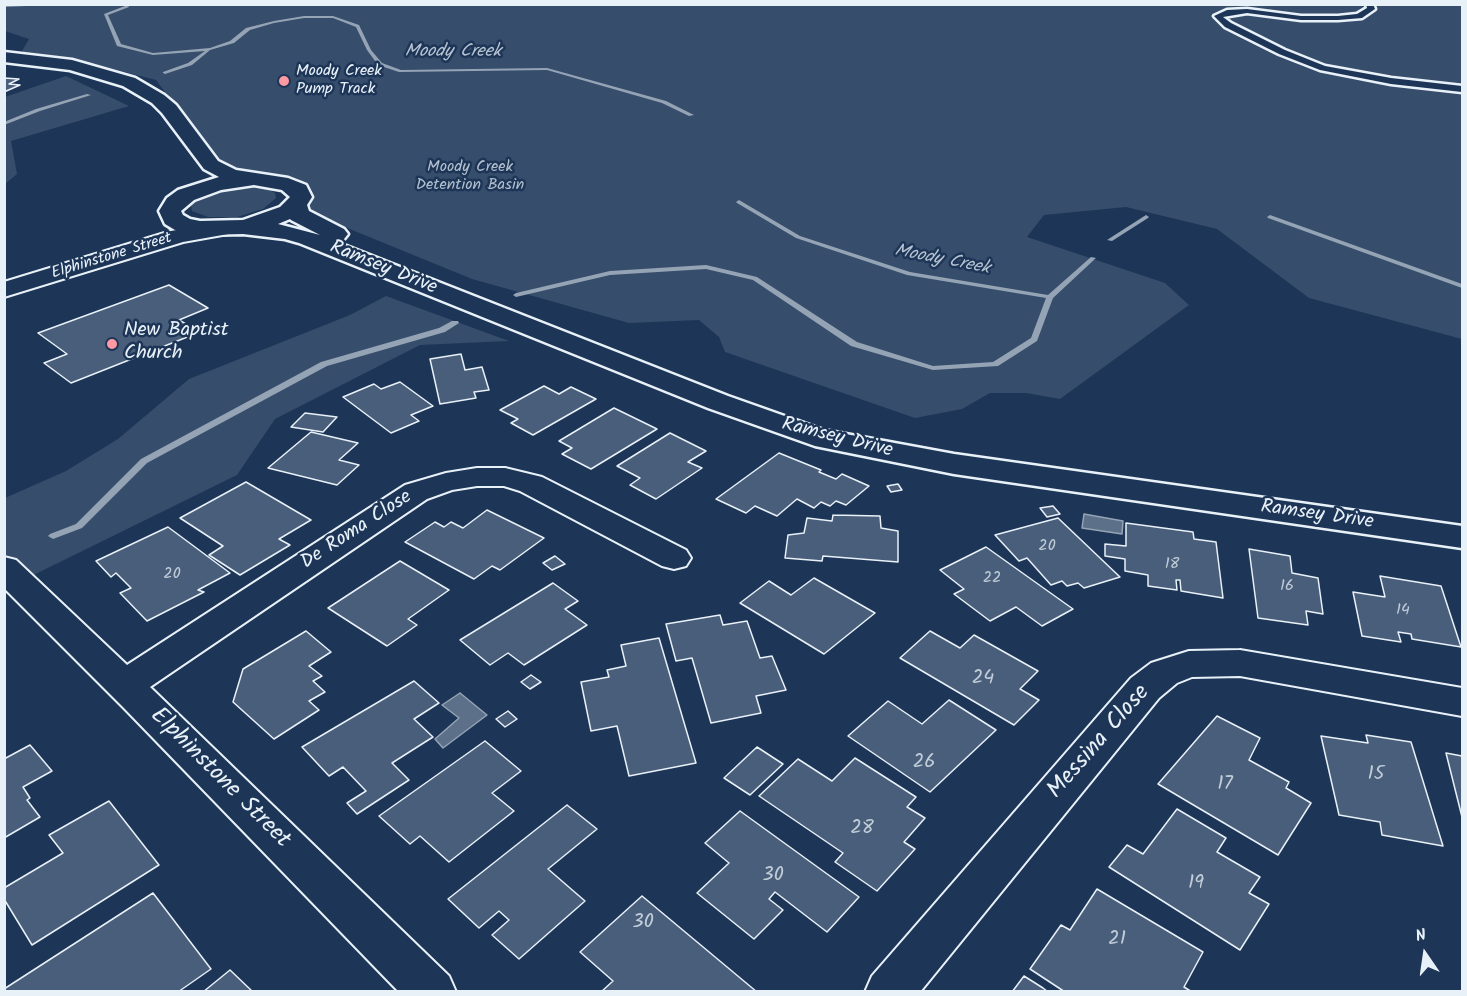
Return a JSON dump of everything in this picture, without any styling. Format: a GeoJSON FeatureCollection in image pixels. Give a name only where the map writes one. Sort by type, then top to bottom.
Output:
{"type":"FeatureCollection","features":[{"type":"Feature","properties":{"kind":"main road"},"geometry":{"type":"LineString","coordinates":[[4,57],[72,65],[129,82],[158,99],[169,110],[211,165],[230,175],[288,184],[298,190],[301,197],[296,205],[276,218],[232,228]]}},
{"type":"Feature","properties":{"kind":"main road"},"geometry":{"type":"LineString","coordinates":[[4,64],[66,72],[110,84],[143,104],[161,128]]}},
{"type":"Feature","properties":{"kind":"main road"},"geometry":{"type":"LineString","coordinates":[[178,203],[189,172]]}},
{"type":"Feature","properties":{"kind":"main road"},"geometry":{"type":"LineString","coordinates":[[178,203],[217,184],[254,179]]}},
{"type":"Feature","properties":{"kind":"main road","name":"Ramsey Drive"},"geometry":{"type":"LineString","coordinates":[[178,203],[173,219],[183,225],[287,232],[307,238],[718,402],[815,436],[934,461],[1462,537]]}},
{"type":"Feature","properties":{"kind":"main road","name":"Ramsey Drive"},"geometry":{"type":"LineString","coordinates":[[296,205],[299,215],[326,231],[728,388],[820,419],[956,447],[1462,517]]}},
{"type":"Feature","properties":{"kind":"street","name":"Elphinstone Street"},"geometry":{"type":"LineString","coordinates":[[4,289],[109,250],[139,235],[178,203]]}},
{"type":"Feature","properties":{"kind":"street","name":"Elphinstone Street"},"geometry":{"type":"LineString","coordinates":[[4,289],[142,247],[232,228]]}},
{"type":"Feature","properties":{"kind":"street","name":"De Roma Close"},"geometry":{"type":"LineString","coordinates":[[125,685],[416,492],[446,482],[477,477],[505,477],[531,484],[674,558]]}},
{"type":"Feature","properties":{"kind":"street","name":"Elphinstone Street"},"geometry":{"type":"LineString","coordinates":[[4,568],[125,685],[432,992]]}},
{"type":"Feature","properties":{"kind":"street","name":"Messina Close"},"geometry":{"type":"LineString","coordinates":[[889,992],[1145,688],[1164,673],[1189,663],[1240,663],[1462,702]]}},
{"type":"Feature","properties":{"kind":"lane"},"geometry":{"type":"LineString","coordinates":[[1369,4],[1371,9],[1359,16],[1338,18],[1301,18],[1246,11],[1227,12],[1218,16],[1228,24],[1282,52],[1323,68],[1391,81],[1462,89]]}},
{"type":"Feature","properties":{"kind":"green space","name":"Moody Creek Detention Basin"},"geometry":{"type":"Polygon","coordinates":[[[4,5],[1462,5],[1462,339],[1309,298],[1217,229],[1126,207],[1044,215],[1027,237],[1165,283],[1189,305],[1060,399],[1026,393],[990,393],[962,409],[915,418],[725,352],[719,337],[699,320],[629,323],[472,279],[313,214],[297,182],[228,169],[193,130],[156,80],[89,63],[21,53],[29,39],[5,31],[4,5]]]}},
{"type":"Feature","properties":{"kind":"green space"},"geometry":{"type":"Polygon","coordinates":[[[66,76],[129,106],[11,141],[17,174],[5,184],[5,97],[66,76]]]}},
{"type":"Feature","properties":{"kind":"green space"},"geometry":{"type":"Polygon","coordinates":[[[246,186],[269,189],[275,193],[276,198],[263,209],[237,217],[208,217],[192,211],[191,206],[200,197],[221,189],[246,186]]]}},
{"type":"Feature","properties":{"kind":"green space"},"geometry":{"type":"Polygon","coordinates":[[[386,296],[509,341],[420,345],[275,419],[237,475],[5,589],[5,498],[66,471],[118,439],[189,379],[350,315],[386,296]]]}},
{"type":"Feature","properties":{"kind":"shaded area"},"geometry":{"type":"Polygon","coordinates":[[[1084,514],[1123,521],[1122,534],[1082,528],[1084,514]]]}},
{"type":"Feature","properties":{"kind":"shaded area"},"geometry":{"type":"Polygon","coordinates":[[[460,693],[487,715],[443,748],[435,739],[459,718],[442,705],[460,693]]]}},
{"type":"Feature","properties":{"kind":"building"},"geometry":{"type":"Polygon","coordinates":[[[4,78],[19,79],[9,84],[20,85],[4,92],[4,78]]]}},
{"type":"Feature","properties":{"kind":"building","name":"New Baptist Church"},"geometry":{"type":"Polygon","coordinates":[[[169,285],[208,308],[179,320],[200,332],[71,383],[44,363],[67,354],[38,333],[169,285]]]}},
{"type":"Feature","properties":{"kind":"building"},"geometry":{"type":"Polygon","coordinates":[[[461,354],[465,370],[482,367],[489,390],[474,392],[476,398],[440,404],[430,359],[461,354]]]}},
{"type":"Feature","properties":{"kind":"building"},"geometry":{"type":"Polygon","coordinates":[[[400,382],[433,406],[411,415],[419,421],[391,433],[343,397],[374,384],[381,389],[400,382]]]}},
{"type":"Feature","properties":{"kind":"building"},"geometry":{"type":"Polygon","coordinates":[[[544,386],[559,394],[571,387],[596,399],[533,435],[511,423],[518,419],[500,410],[544,386]]]}},
{"type":"Feature","properties":{"kind":"building"},"geometry":{"type":"Polygon","coordinates":[[[614,408],[657,429],[591,469],[562,454],[572,448],[559,441],[614,408]]]}},
{"type":"Feature","properties":{"kind":"building"},"geometry":{"type":"Polygon","coordinates":[[[305,413],[337,417],[323,432],[291,427],[305,413]]]}},
{"type":"Feature","properties":{"kind":"building"},"geometry":{"type":"Polygon","coordinates":[[[311,432],[358,443],[339,460],[359,465],[337,485],[268,468],[311,432]]]}},
{"type":"Feature","properties":{"kind":"building"},"geometry":{"type":"Polygon","coordinates":[[[670,433],[706,451],[688,462],[702,468],[656,499],[630,485],[640,478],[617,466],[670,433]]]}},
{"type":"Feature","properties":{"kind":"building"},"geometry":{"type":"Polygon","coordinates":[[[779,453],[821,470],[819,472],[836,479],[842,474],[869,486],[846,505],[836,501],[830,506],[821,502],[814,508],[797,499],[777,516],[755,506],[746,513],[716,499],[779,453]]]}},
{"type":"Feature","properties":{"kind":"building"},"geometry":{"type":"Polygon","coordinates":[[[246,482],[311,520],[279,539],[290,545],[240,575],[209,555],[223,546],[180,518],[246,482]]]}},
{"type":"Feature","properties":{"kind":"building"},"geometry":{"type":"Polygon","coordinates":[[[898,484],[902,490],[891,492],[887,486],[898,484]]]}},
{"type":"Feature","properties":{"kind":"building"},"geometry":{"type":"Polygon","coordinates":[[[1053,506],[1060,514],[1047,517],[1040,508],[1053,506]]]}},
{"type":"Feature","properties":{"kind":"building"},"geometry":{"type":"Polygon","coordinates":[[[487,510],[544,538],[500,570],[492,566],[474,579],[405,542],[435,522],[444,527],[451,522],[463,528],[487,510]]]}},
{"type":"Feature","properties":{"kind":"building"},"geometry":{"type":"Polygon","coordinates":[[[833,515],[880,516],[881,528],[898,531],[898,562],[823,556],[822,561],[785,558],[788,535],[804,533],[807,518],[832,521],[833,515]]]}},
{"type":"Feature","properties":{"kind":"building"},"geometry":{"type":"Polygon","coordinates":[[[1058,518],[1120,577],[1084,588],[1078,583],[1067,586],[1062,581],[1051,585],[1027,558],[1019,561],[995,535],[1058,518]]]}},
{"type":"Feature","properties":{"kind":"building"},"geometry":{"type":"Polygon","coordinates":[[[1126,523],[1193,532],[1194,539],[1216,542],[1223,598],[1181,591],[1180,580],[1176,580],[1177,590],[1148,586],[1148,575],[1125,571],[1125,559],[1105,556],[1105,544],[1126,546],[1126,523]]]}},
{"type":"Feature","properties":{"kind":"building"},"geometry":{"type":"Polygon","coordinates":[[[168,527],[230,573],[198,590],[204,592],[147,621],[120,593],[131,588],[116,573],[111,577],[96,561],[168,527]]]}},
{"type":"Feature","properties":{"kind":"building"},"geometry":{"type":"Polygon","coordinates":[[[986,547],[1073,609],[1042,626],[1016,607],[990,621],[954,594],[964,589],[940,570],[986,547]]]}},
{"type":"Feature","properties":{"kind":"building"},"geometry":{"type":"Polygon","coordinates":[[[1249,549],[1290,556],[1292,573],[1318,578],[1323,614],[1306,611],[1308,625],[1258,618],[1249,549]]]}},
{"type":"Feature","properties":{"kind":"building"},"geometry":{"type":"Polygon","coordinates":[[[555,556],[565,564],[552,570],[543,563],[555,556]]]}},
{"type":"Feature","properties":{"kind":"building"},"geometry":{"type":"Polygon","coordinates":[[[400,561],[449,590],[408,619],[417,625],[387,646],[328,608],[400,561]]]}},
{"type":"Feature","properties":{"kind":"building"},"geometry":{"type":"Polygon","coordinates":[[[1380,576],[1441,586],[1461,647],[1412,639],[1411,634],[1398,632],[1401,642],[1362,636],[1353,592],[1385,597],[1380,576]]]}},
{"type":"Feature","properties":{"kind":"building"},"geometry":{"type":"Polygon","coordinates":[[[814,578],[875,613],[824,654],[740,603],[769,581],[791,595],[814,578]]]}},
{"type":"Feature","properties":{"kind":"building"},"geometry":{"type":"Polygon","coordinates":[[[553,583],[578,601],[565,609],[587,625],[524,665],[508,653],[490,665],[460,640],[553,583]]]}},
{"type":"Feature","properties":{"kind":"building"},"geometry":{"type":"Polygon","coordinates":[[[720,615],[723,625],[747,621],[760,658],[772,656],[786,690],[756,696],[761,713],[711,723],[692,658],[676,661],[666,624],[720,615]]]}},
{"type":"Feature","properties":{"kind":"building"},"geometry":{"type":"Polygon","coordinates":[[[306,631],[331,652],[309,666],[322,676],[313,681],[325,692],[309,701],[319,710],[274,739],[233,702],[243,669],[306,631]]]}},
{"type":"Feature","properties":{"kind":"building"},"geometry":{"type":"Polygon","coordinates":[[[930,631],[960,648],[974,635],[1038,671],[1020,689],[1039,700],[1014,725],[900,658],[930,631]]]}},
{"type":"Feature","properties":{"kind":"building"},"geometry":{"type":"Polygon","coordinates":[[[659,638],[696,763],[629,776],[617,726],[591,731],[581,682],[609,677],[607,670],[626,666],[621,645],[659,638]]]}},
{"type":"Feature","properties":{"kind":"building"},"geometry":{"type":"Polygon","coordinates":[[[531,675],[541,682],[530,689],[521,682],[531,675]]]}},
{"type":"Feature","properties":{"kind":"building"},"geometry":{"type":"Polygon","coordinates":[[[414,681],[439,703],[414,719],[433,737],[392,763],[409,780],[357,814],[347,803],[366,791],[343,767],[329,776],[302,747],[414,681]]]}},
{"type":"Feature","properties":{"kind":"building"},"geometry":{"type":"Polygon","coordinates":[[[949,700],[996,730],[930,792],[848,736],[888,701],[922,724],[949,700]]]}},
{"type":"Feature","properties":{"kind":"building"},"geometry":{"type":"Polygon","coordinates":[[[508,711],[517,719],[505,727],[496,719],[508,711]]]}},
{"type":"Feature","properties":{"kind":"building"},"geometry":{"type":"Polygon","coordinates":[[[1217,716],[1260,738],[1249,760],[1289,782],[1286,788],[1311,803],[1278,855],[1158,784],[1217,716]]]}},
{"type":"Feature","properties":{"kind":"building"},"geometry":{"type":"Polygon","coordinates":[[[1366,735],[1411,742],[1443,846],[1382,835],[1380,822],[1339,815],[1321,736],[1368,743],[1366,735]]]}},
{"type":"Feature","properties":{"kind":"building"},"geometry":{"type":"Polygon","coordinates":[[[485,741],[521,771],[492,793],[514,811],[449,862],[420,836],[410,844],[379,816],[485,741]]]}},
{"type":"Feature","properties":{"kind":"building"},"geometry":{"type":"Polygon","coordinates":[[[30,745],[52,771],[23,787],[30,798],[27,800],[40,817],[4,838],[4,759],[30,745]]]}},
{"type":"Feature","properties":{"kind":"building"},"geometry":{"type":"Polygon","coordinates":[[[757,747],[783,764],[750,795],[724,778],[757,747]]]}},
{"type":"Feature","properties":{"kind":"building"},"geometry":{"type":"Polygon","coordinates":[[[1446,753],[1462,756],[1462,817],[1446,753]]]}},
{"type":"Feature","properties":{"kind":"building"},"geometry":{"type":"Polygon","coordinates":[[[855,758],[916,797],[907,807],[925,818],[904,842],[915,849],[877,891],[835,862],[843,853],[759,796],[798,759],[832,781],[855,758]]]}},
{"type":"Feature","properties":{"kind":"building"},"geometry":{"type":"Polygon","coordinates":[[[109,801],[159,865],[32,945],[4,899],[4,888],[63,853],[49,835],[109,801]]]}},
{"type":"Feature","properties":{"kind":"building"},"geometry":{"type":"Polygon","coordinates":[[[567,805],[597,829],[548,869],[585,901],[519,959],[492,935],[509,920],[499,911],[479,928],[448,899],[567,805]]]}},
{"type":"Feature","properties":{"kind":"building"},"geometry":{"type":"Polygon","coordinates":[[[1177,809],[1226,838],[1217,852],[1260,877],[1249,893],[1269,904],[1240,950],[1109,867],[1127,845],[1143,854],[1177,809]]]}},
{"type":"Feature","properties":{"kind":"building"},"geometry":{"type":"Polygon","coordinates":[[[740,811],[859,897],[827,932],[775,892],[769,899],[783,910],[754,939],[697,893],[729,863],[705,843],[740,811]]]}},
{"type":"Feature","properties":{"kind":"building"},"geometry":{"type":"Polygon","coordinates":[[[1097,889],[1203,952],[1184,987],[1192,992],[1065,992],[1030,969],[1061,925],[1070,930],[1097,889]]]}},
{"type":"Feature","properties":{"kind":"building"},"geometry":{"type":"Polygon","coordinates":[[[153,893],[211,969],[178,992],[4,992],[4,989],[153,893]]]}},
{"type":"Feature","properties":{"kind":"building"},"geometry":{"type":"Polygon","coordinates":[[[642,896],[757,992],[601,992],[613,981],[580,952],[642,896]]]}},
{"type":"Feature","properties":{"kind":"building"},"geometry":{"type":"Polygon","coordinates":[[[230,970],[253,992],[203,992],[230,970]]]}},
{"type":"Feature","properties":{"kind":"building"},"geometry":{"type":"Polygon","coordinates":[[[1024,976],[1043,988],[1048,992],[1012,992],[1024,976]]]}},
{"type":"Feature","properties":{"kind":"waterway"},"geometry":{"type":"LineString","coordinates":[[4,6],[49,4]]}},
{"type":"Feature","properties":{"kind":"waterway","name":"Moody Creek"},"geometry":{"type":"LineString","coordinates":[[125,4],[127,7],[106,14],[119,45],[153,54],[211,49],[232,42],[248,29],[274,22],[304,17],[333,17],[358,26],[369,50],[380,64],[401,71],[547,69],[664,102],[691,115]]}},
{"type":"Feature","properties":{"kind":"waterway"},"geometry":{"type":"LineString","coordinates":[[165,73],[190,64],[208,51]]}},
{"type":"Feature","properties":{"kind":"waterway"},"geometry":{"type":"LineString","coordinates":[[4,124],[38,110],[89,95]]}},
{"type":"Feature","properties":{"kind":"waterway","name":"Moody Creek"},"geometry":{"type":"LineString","coordinates":[[739,202],[798,237],[909,274],[1050,297]]}},
{"type":"Feature","properties":{"kind":"waterway","name":"Moody Creek"},"geometry":{"type":"LineString","coordinates":[[1110,240],[1146,217]]}},
{"type":"Feature","properties":{"kind":"waterway","name":"Moody Creek"},"geometry":{"type":"LineString","coordinates":[[1270,217],[1462,286]]}},
{"type":"Feature","properties":{"kind":"waterway","name":"Moody Creek"},"geometry":{"type":"LineString","coordinates":[[1050,297],[1093,258]]}},
{"type":"Feature","properties":{"kind":"waterway"},"geometry":{"type":"LineString","coordinates":[[516,295],[610,273],[706,267],[755,278],[854,344],[933,368],[995,364],[1034,339],[1050,297]]}},
{"type":"Feature","properties":{"kind":"waterway","name":"Moody Creek"},"geometry":{"type":"LineString","coordinates":[[1050,297],[1054,293]]}},
{"type":"Feature","properties":{"kind":"waterway"},"geometry":{"type":"LineString","coordinates":[[53,536],[79,526],[144,461],[324,364],[442,330],[455,323]]}},
{"type":"Feature","properties":{"kind":"place","name":"Moody Creek Pump Track"},"geometry":{"type":"Point","coordinates":[284,81]}},
{"type":"Feature","properties":{"kind":"place","name":"New Baptist Church"},"geometry":{"type":"Point","coordinates":[112,344]}}]}
